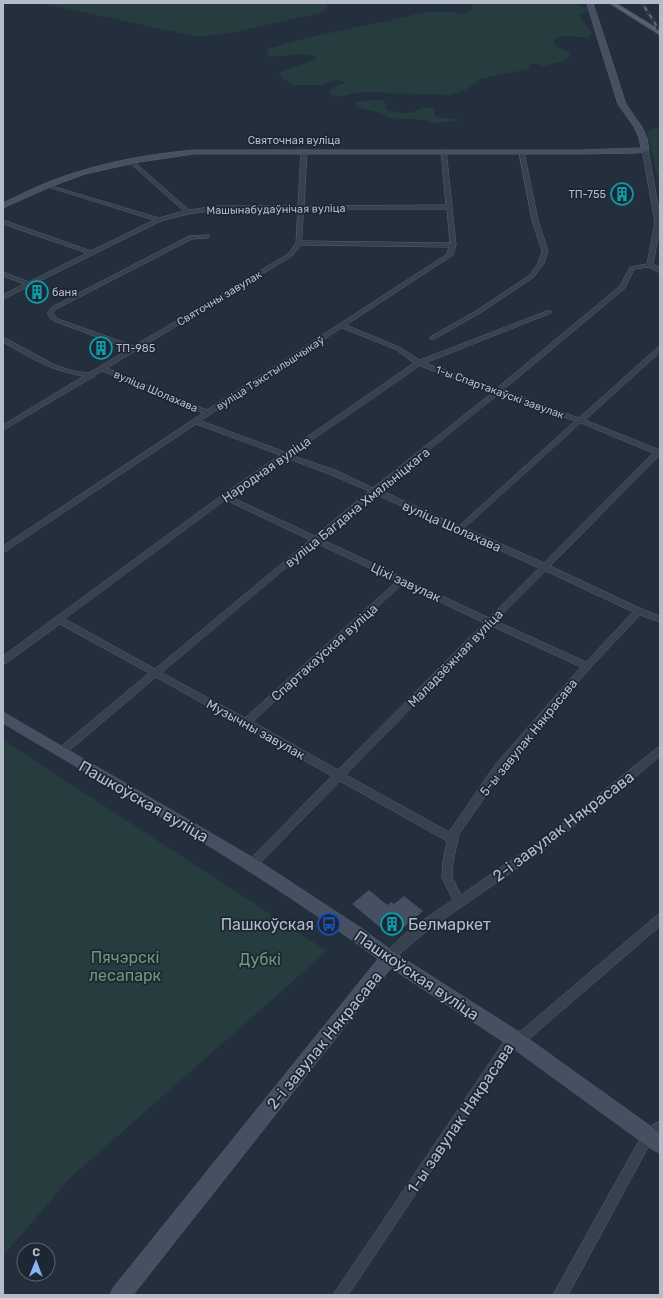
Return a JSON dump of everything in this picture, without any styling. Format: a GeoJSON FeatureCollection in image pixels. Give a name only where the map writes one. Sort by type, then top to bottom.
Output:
{"type":"FeatureCollection","features":[{"type":"Feature","properties":{"kind":"main road"},"geometry":{"type":"LineString","coordinates":[[612,3],[660,33]]}},
{"type":"Feature","properties":{"kind":"street"},"geometry":{"type":"LineString","coordinates":[[590,3],[622,104],[638,127],[643,138],[658,222],[650,265],[660,271]]}},
{"type":"Feature","properties":{"kind":"street","name":"Святочная вуліца"},"geometry":{"type":"LineString","coordinates":[[3,206],[47,185],[95,170],[132,162],[194,152],[594,152],[637,151],[645,149]]}},
{"type":"Feature","properties":{"kind":"street"},"geometry":{"type":"LineString","coordinates":[[304,151],[299,243],[453,245],[444,151]]}},
{"type":"Feature","properties":{"kind":"street"},"geometry":{"type":"LineString","coordinates":[[432,338],[478,312],[532,276],[541,263],[545,250],[535,220],[521,152]]}},
{"type":"Feature","properties":{"kind":"street"},"geometry":{"type":"LineString","coordinates":[[132,162],[188,212]]}},
{"type":"Feature","properties":{"kind":"street"},"geometry":{"type":"LineString","coordinates":[[47,185],[159,220]]}},
{"type":"Feature","properties":{"kind":"street","name":"Машынабудаўнічая вуліца"},"geometry":{"type":"LineString","coordinates":[[3,297],[159,220],[188,212],[217,208],[449,208]]}},
{"type":"Feature","properties":{"kind":"street"},"geometry":{"type":"LineString","coordinates":[[3,222],[91,253]]}},
{"type":"Feature","properties":{"kind":"street","name":"Машынабудаўнічая вуліца"},"geometry":{"type":"LineString","coordinates":[[136,349],[56,320],[52,317],[50,312],[54,308],[191,237],[207,236]]}},
{"type":"Feature","properties":{"kind":"street","name":"Святочны завулак"},"geometry":{"type":"LineString","coordinates":[[3,428],[92,376],[290,255],[299,243]]}},
{"type":"Feature","properties":{"kind":"street","name":"вуліца Тэкстыльшчыкаў"},"geometry":{"type":"LineString","coordinates":[[3,550],[208,413],[450,255],[453,245]]}},
{"type":"Feature","properties":{"kind":"street","name":"вуліца Багдана Хмяльніцкага"},"geometry":{"type":"LineString","coordinates":[[61,752],[374,491],[498,391],[623,287],[632,268],[650,265]]}},
{"type":"Feature","properties":{"kind":"street"},"geometry":{"type":"LineString","coordinates":[[3,274],[28,284]]}},
{"type":"Feature","properties":{"kind":"street","name":"Народная вуліца"},"geometry":{"type":"LineString","coordinates":[[3,661],[284,455],[419,363],[549,312]]}},
{"type":"Feature","properties":{"kind":"street","name":"1-ы Спартакаўскі завулак"},"geometry":{"type":"LineString","coordinates":[[342,326],[397,348],[419,363],[579,420],[659,452]]}},
{"type":"Feature","properties":{"kind":"street"},"geometry":{"type":"LineString","coordinates":[[3,338],[38,360],[69,372],[92,376]]}},
{"type":"Feature","properties":{"kind":"street"},"geometry":{"type":"LineString","coordinates":[[460,529],[660,348]]}},
{"type":"Feature","properties":{"kind":"street","name":"вуліца Шолахава"},"geometry":{"type":"LineString","coordinates":[[103,369],[208,413]]}},
{"type":"Feature","properties":{"kind":"street","name":"вуліца Шолахава"},"geometry":{"type":"LineString","coordinates":[[196,422],[284,455],[308,462],[545,567],[639,611],[660,618]]}},
{"type":"Feature","properties":{"kind":"street","name":"Маладзёжная вуліца"},"geometry":{"type":"LineString","coordinates":[[252,864],[659,452]]}},
{"type":"Feature","properties":{"kind":"street","name":"Ціхі завулак"},"geometry":{"type":"LineString","coordinates":[[226,497],[402,581],[587,666]]}},
{"type":"Feature","properties":{"kind":"street","name":"Спартакаўская вуліца"},"geometry":{"type":"LineString","coordinates":[[246,723],[402,581]]}},
{"type":"Feature","properties":{"kind":"street","name":"5-ы завулак Някрасава"},"geometry":{"type":"LineString","coordinates":[[459,901],[447,877],[452,839],[464,818],[499,768],[587,666],[639,611]]}},
{"type":"Feature","properties":{"kind":"street","name":"Музычны завулак"},"geometry":{"type":"LineString","coordinates":[[60,620],[452,839]]}},
{"type":"Feature","properties":{"kind":"street","name":"Пашкоўская вуліца"},"geometry":{"type":"LineString","coordinates":[[3,717],[252,864],[355,933],[389,958],[513,1038],[656,1135]]}},
{"type":"Feature","properties":{"kind":"street","name":"2-і завулак Някрасава"},"geometry":{"type":"LineString","coordinates":[[120,1295],[389,958],[431,920],[490,882],[580,816],[660,751]]}},
{"type":"Feature","properties":{"kind":"street","name":"1-ы завулак Някрасава"},"geometry":{"type":"LineString","coordinates":[[340,1295],[513,1038],[525,1035],[660,919]]}},
{"type":"Feature","properties":{"kind":"street"},"geometry":{"type":"LineString","coordinates":[[560,1295],[656,1135]]}},
{"type":"Feature","properties":{"kind":"green space"},"geometry":{"type":"Polygon","coordinates":[[[41,3],[325,3],[328,8],[321,13],[230,33],[199,37],[41,3]]]}},
{"type":"Feature","properties":{"kind":"green space"},"geometry":{"type":"Polygon","coordinates":[[[473,3],[575,3],[588,10],[579,16],[592,32],[589,37],[564,35],[553,41],[557,47],[570,53],[567,60],[543,66],[535,63],[530,64],[528,69],[481,79],[467,89],[450,95],[363,92],[334,97],[329,90],[346,82],[337,80],[320,85],[294,85],[282,78],[279,73],[317,59],[316,56],[304,54],[268,57],[267,49],[426,12],[444,11],[461,14],[471,10],[473,3]]]}},
{"type":"Feature","properties":{"kind":"green space"},"geometry":{"type":"Polygon","coordinates":[[[381,100],[386,103],[387,110],[406,113],[429,107],[434,108],[435,116],[459,119],[459,121],[442,122],[436,124],[424,120],[390,118],[380,113],[361,108],[355,103],[361,101],[381,100]]]}},
{"type":"Feature","properties":{"kind":"green space"},"geometry":{"type":"Polygon","coordinates":[[[660,127],[660,186],[647,131],[660,127]]]}},
{"type":"Feature","properties":{"kind":"green space","name":"Пячэрскі лесапарк"},"geometry":{"type":"Polygon","coordinates":[[[3,740],[327,951],[70,1178],[3,1256],[3,740]]]}},
{"type":"Feature","properties":{"kind":"building","name":"Белмаркет"},"geometry":{"type":"Polygon","coordinates":[[[369,890],[387,905],[391,902],[394,904],[404,896],[423,911],[392,937],[352,904],[369,890]]]}},
{"type":"Feature","properties":{"kind":"railway"},"geometry":{"type":"LineString","coordinates":[[642,3],[656,25],[660,36]]}},
{"type":"Feature","properties":{"kind":"place","name":"ТП-755"},"geometry":{"type":"Point","coordinates":[622,194]}},
{"type":"Feature","properties":{"kind":"place","name":"баня"},"geometry":{"type":"Point","coordinates":[37,292]}},
{"type":"Feature","properties":{"kind":"place","name":"ТП-985"},"geometry":{"type":"Point","coordinates":[101,348]}},
{"type":"Feature","properties":{"kind":"place","name":"Пашкоўская"},"geometry":{"type":"Point","coordinates":[329,924]}},
{"type":"Feature","properties":{"kind":"place","name":"Белмаркет"},"geometry":{"type":"Point","coordinates":[392,924]}},
{"type":"Feature","properties":{"kind":"park label","name":"Дубкі"},"geometry":{"type":"Point","coordinates":[260,959]}}]}
